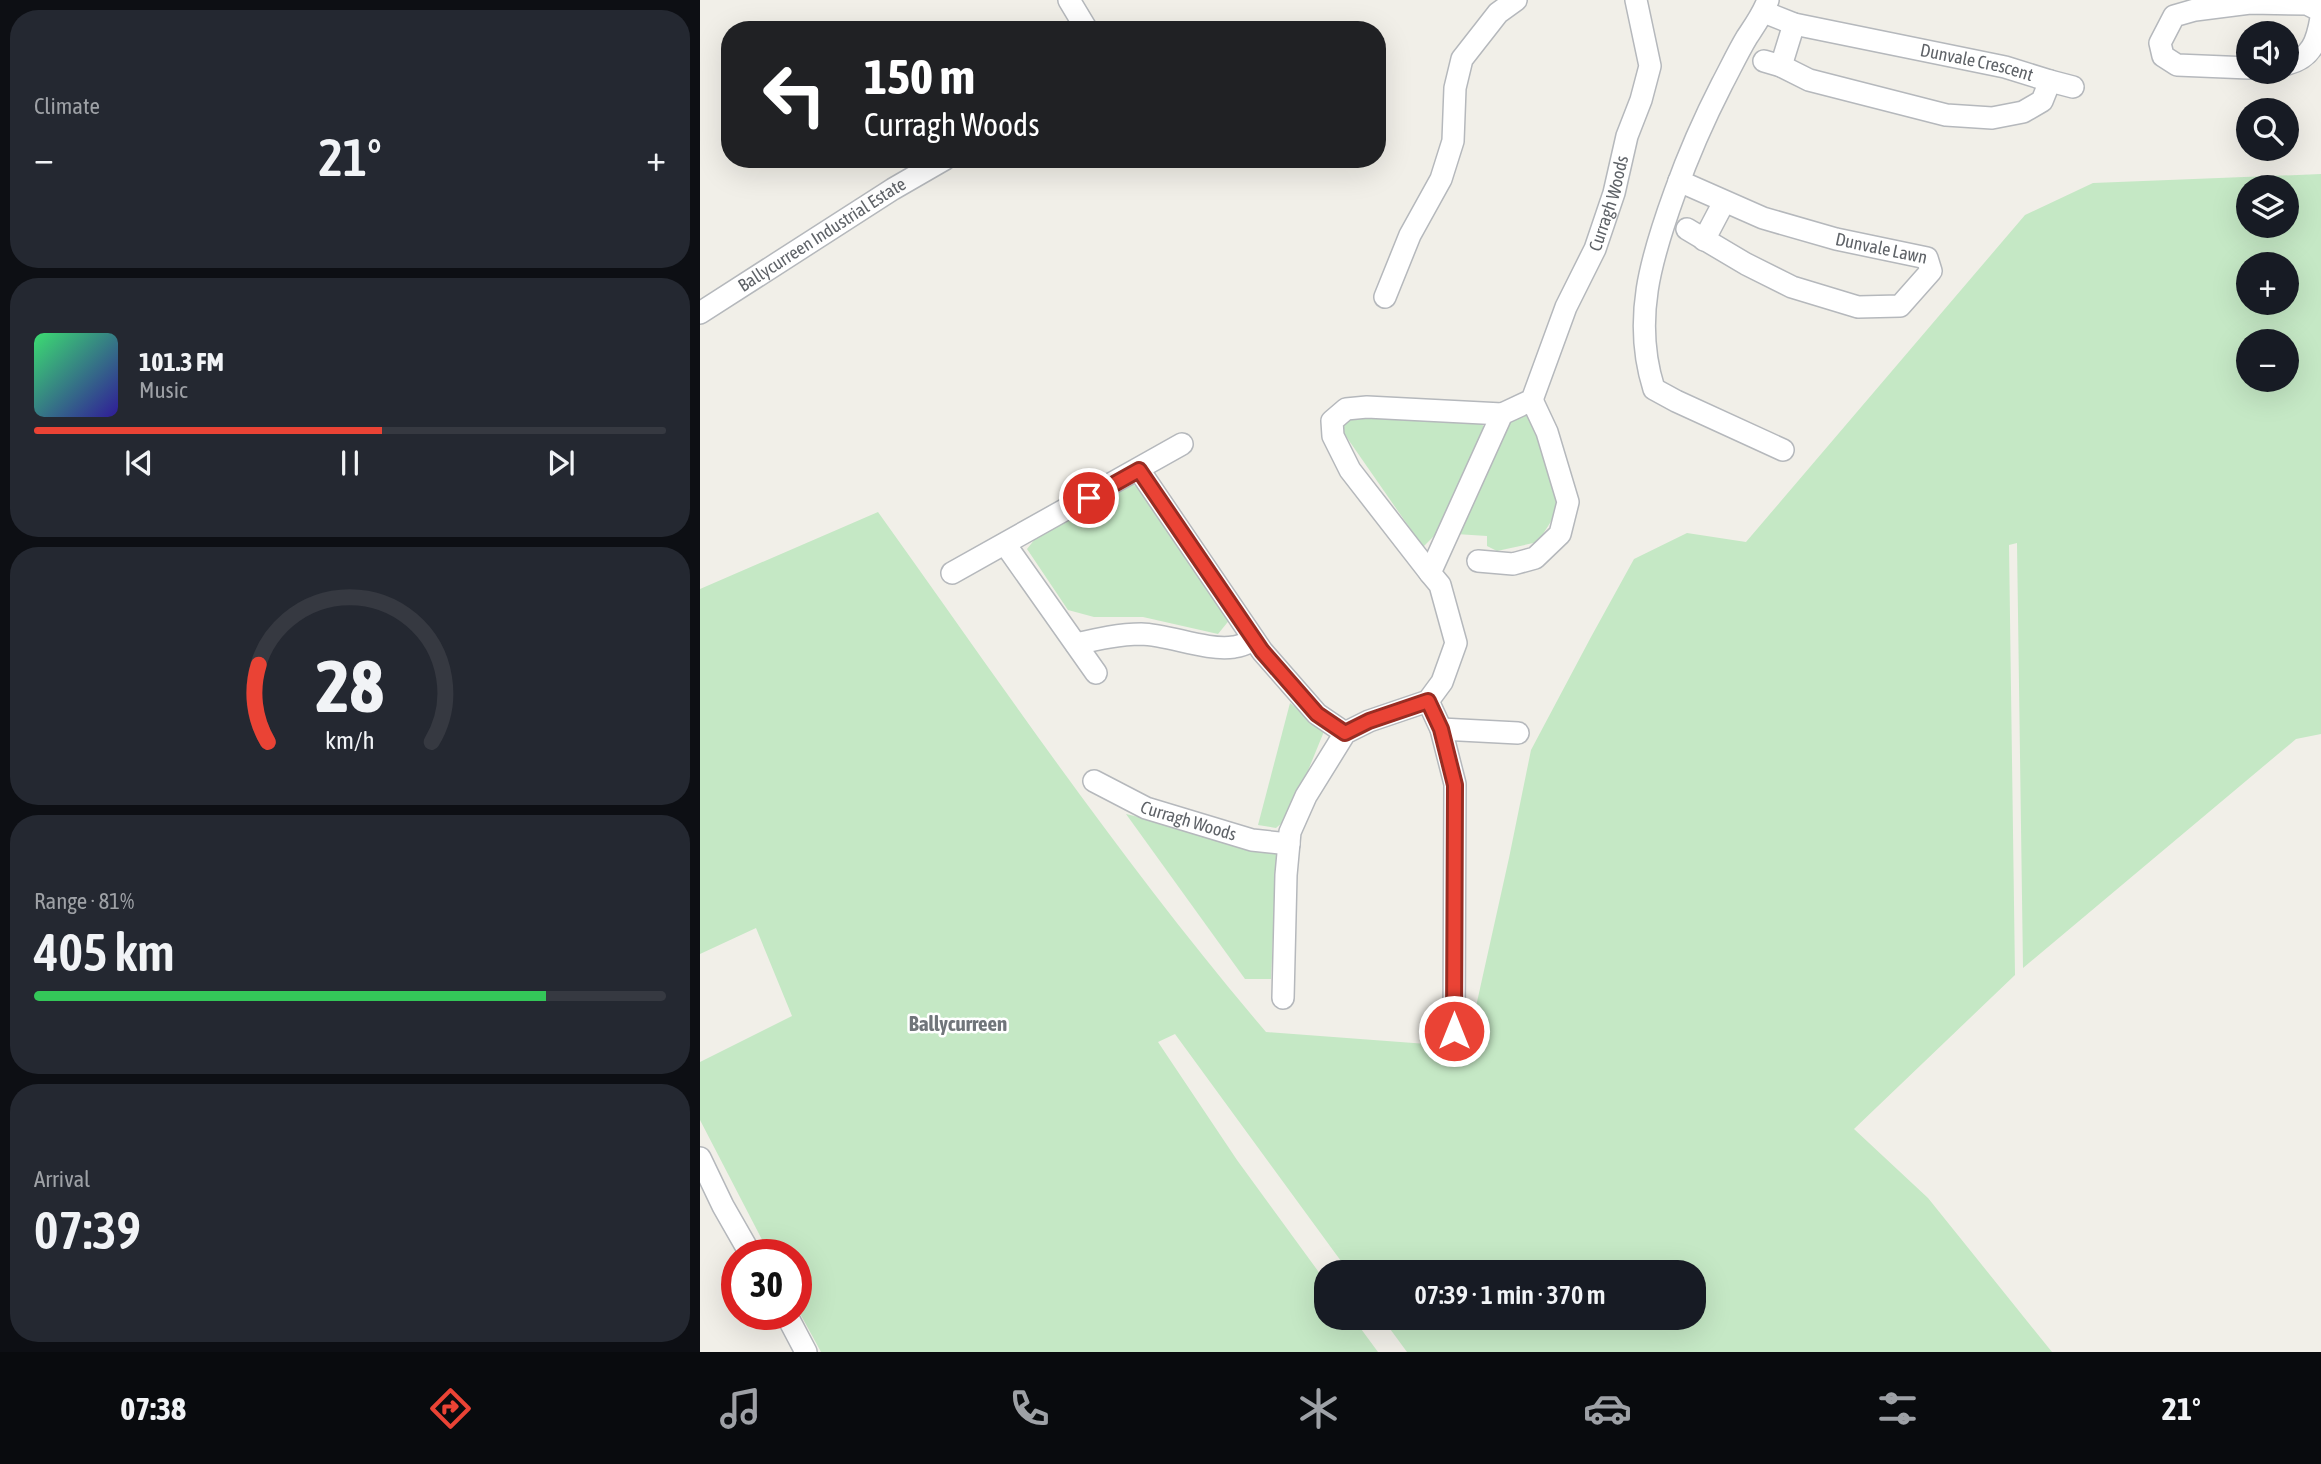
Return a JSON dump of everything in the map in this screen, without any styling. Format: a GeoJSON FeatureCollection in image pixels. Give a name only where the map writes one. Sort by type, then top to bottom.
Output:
{"type":"FeatureCollection","features":[{"type":"Feature","properties":{"kind":"street"},"geometry":{"type":"LineString","coordinates":[[1069,0],[1082,21]]}},
{"type":"Feature","properties":{"kind":"street"},"geometry":{"type":"LineString","coordinates":[[1385,297],[1410,235],[1441,179],[1453,141],[1455,88],[1462,58],[1498,13],[1516,0]]}},
{"type":"Feature","properties":{"kind":"street","name":"Curragh Woods"},"geometry":{"type":"LineString","coordinates":[[1532,400],[1566,307],[1595,249],[1650,66],[1636,0]]}},
{"type":"Feature","properties":{"kind":"street"},"geometry":{"type":"LineString","coordinates":[[2236,67],[2177,65],[2163,56],[2160,43],[2174,16],[2195,10],[2250,3],[2306,4],[2321,11]]}},
{"type":"Feature","properties":{"kind":"street"},"geometry":{"type":"LineString","coordinates":[[1766,6],[1746,38],[1695,138],[1654,257],[1646,288],[1644,324],[1647,364],[1654,389],[1783,450]]}},
{"type":"Feature","properties":{"kind":"street","name":"Dunvale Crescent"},"geometry":{"type":"LineString","coordinates":[[1766,6],[1794,24],[2005,66],[2050,81],[2042,101],[2023,112],[1992,118],[1946,115],[1809,80],[1772,64],[1794,24]]}},
{"type":"Feature","properties":{"kind":"street"},"geometry":{"type":"LineString","coordinates":[[2299,59],[2309,54],[2318,38],[2321,18]]}},
{"type":"Feature","properties":{"kind":"street"},"geometry":{"type":"LineString","coordinates":[[2050,81],[2073,87]]}},
{"type":"Feature","properties":{"kind":"street","name":"Ballycurreen Industrial Estate"},"geometry":{"type":"LineString","coordinates":[[700,313],[929,168]]}},
{"type":"Feature","properties":{"kind":"street","name":"Dunvale Lawn"},"geometry":{"type":"LineString","coordinates":[[1679,181],[1763,218],[1836,239],[1927,258],[1931,271],[1900,306],[1858,307],[1792,288],[1695,235],[1724,202]]}},
{"type":"Feature","properties":{"kind":"street"},"geometry":{"type":"LineString","coordinates":[[1283,998],[1286,875],[1290,832],[1306,796],[1345,733],[1369,721],[1428,701],[1442,682],[1456,643],[1440,584],[1350,470],[1333,436],[1332,421],[1346,410],[1367,407],[1502,414],[1532,400],[1547,432],[1568,502],[1560,534],[1535,558],[1513,564],[1478,561]]}},
{"type":"Feature","properties":{"kind":"street"},"geometry":{"type":"LineString","coordinates":[[1430,573],[1502,414]]}},
{"type":"Feature","properties":{"kind":"street"},"geometry":{"type":"LineString","coordinates":[[952,573],[1182,444]]}},
{"type":"Feature","properties":{"kind":"street"},"geometry":{"type":"LineString","coordinates":[[1139,470],[1254,640],[1317,714],[1345,733]]}},
{"type":"Feature","properties":{"kind":"street"},"geometry":{"type":"LineString","coordinates":[[1005,544],[1096,673]]}},
{"type":"Feature","properties":{"kind":"street"},"geometry":{"type":"LineString","coordinates":[[1076,644],[1108,637],[1142,634],[1218,648],[1236,647],[1254,640]]}},
{"type":"Feature","properties":{"kind":"street"},"geometry":{"type":"LineString","coordinates":[[1428,701],[1441,729],[1455,785],[1454,1031]]}},
{"type":"Feature","properties":{"kind":"street"},"geometry":{"type":"LineString","coordinates":[[1441,729],[1518,733]]}},
{"type":"Feature","properties":{"kind":"street","name":"Curragh Woods"},"geometry":{"type":"LineString","coordinates":[[1094,781],[1146,808],[1252,840],[1289,844]]}},
{"type":"Feature","properties":{"kind":"street"},"geometry":{"type":"LineString","coordinates":[[700,1158],[742,1239]]}},
{"type":"Feature","properties":{"kind":"street"},"geometry":{"type":"LineString","coordinates":[[794,1330],[806,1352]]}},
{"type":"Feature","properties":{"kind":"green space"},"geometry":{"type":"Polygon","coordinates":[[[2321,174],[2321,734],[2296,739],[2023,968],[2017,543],[2009,545],[2015,975],[1854,1129],[1928,1198],[2052,1352],[1407,1352],[1391,1330],[1706,1330],[1706,1260],[1340,1260],[1175,1034],[1158,1042],[1237,1160],[1314,1266],[1314,1330],[1362,1330],[1378,1352],[821,1352],[809,1330],[812,1330],[812,1239],[762,1239],[700,1120],[700,1062],[792,1016],[756,928],[700,954],[700,589],[878,512],[1115,842],[1214,970],[1266,1032],[1467,1047],[1531,750],[1634,559],[1687,533],[1746,542],[2025,215],[2093,183],[2236,177],[2236,238],[2299,238],[2299,175],[2296,175],[2321,174]]]}},
{"type":"Feature","properties":{"kind":"green space"},"geometry":{"type":"Polygon","coordinates":[[[1353,413],[1481,421],[1485,431],[1435,535],[1423,547],[1343,432],[1342,422],[1353,413]]]}},
{"type":"Feature","properties":{"kind":"green space"},"geometry":{"type":"Polygon","coordinates":[[[1528,413],[1558,493],[1555,515],[1538,542],[1497,551],[1487,546],[1487,536],[1456,534],[1510,416],[1528,413]]]}},
{"type":"Feature","properties":{"kind":"green space"},"geometry":{"type":"Polygon","coordinates":[[[1131,484],[1147,490],[1231,618],[1218,634],[1143,617],[1094,617],[1068,610],[1027,549],[1043,529],[1131,484]]]}},
{"type":"Feature","properties":{"kind":"green space"},"geometry":{"type":"Polygon","coordinates":[[[1290,703],[1325,729],[1289,817],[1276,828],[1258,825],[1290,703]]]}},
{"type":"Feature","properties":{"kind":"green space"},"geometry":{"type":"Polygon","coordinates":[[[1126,814],[1277,850],[1271,979],[1245,979],[1126,814]]]}},
{"type":"Feature","properties":{"kind":"district","name":"Ballycurreen"},"geometry":{"type":"Point","coordinates":[958,1024]}},
{"type":"Feature","properties":{"kind":"route"},"geometry":{"type":"LineString","coordinates":[[1089,498],[1139,470],[1262,651],[1317,714],[1345,733],[1369,721],[1428,701],[1441,729],[1455,785],[1454,1031]]}}]}
